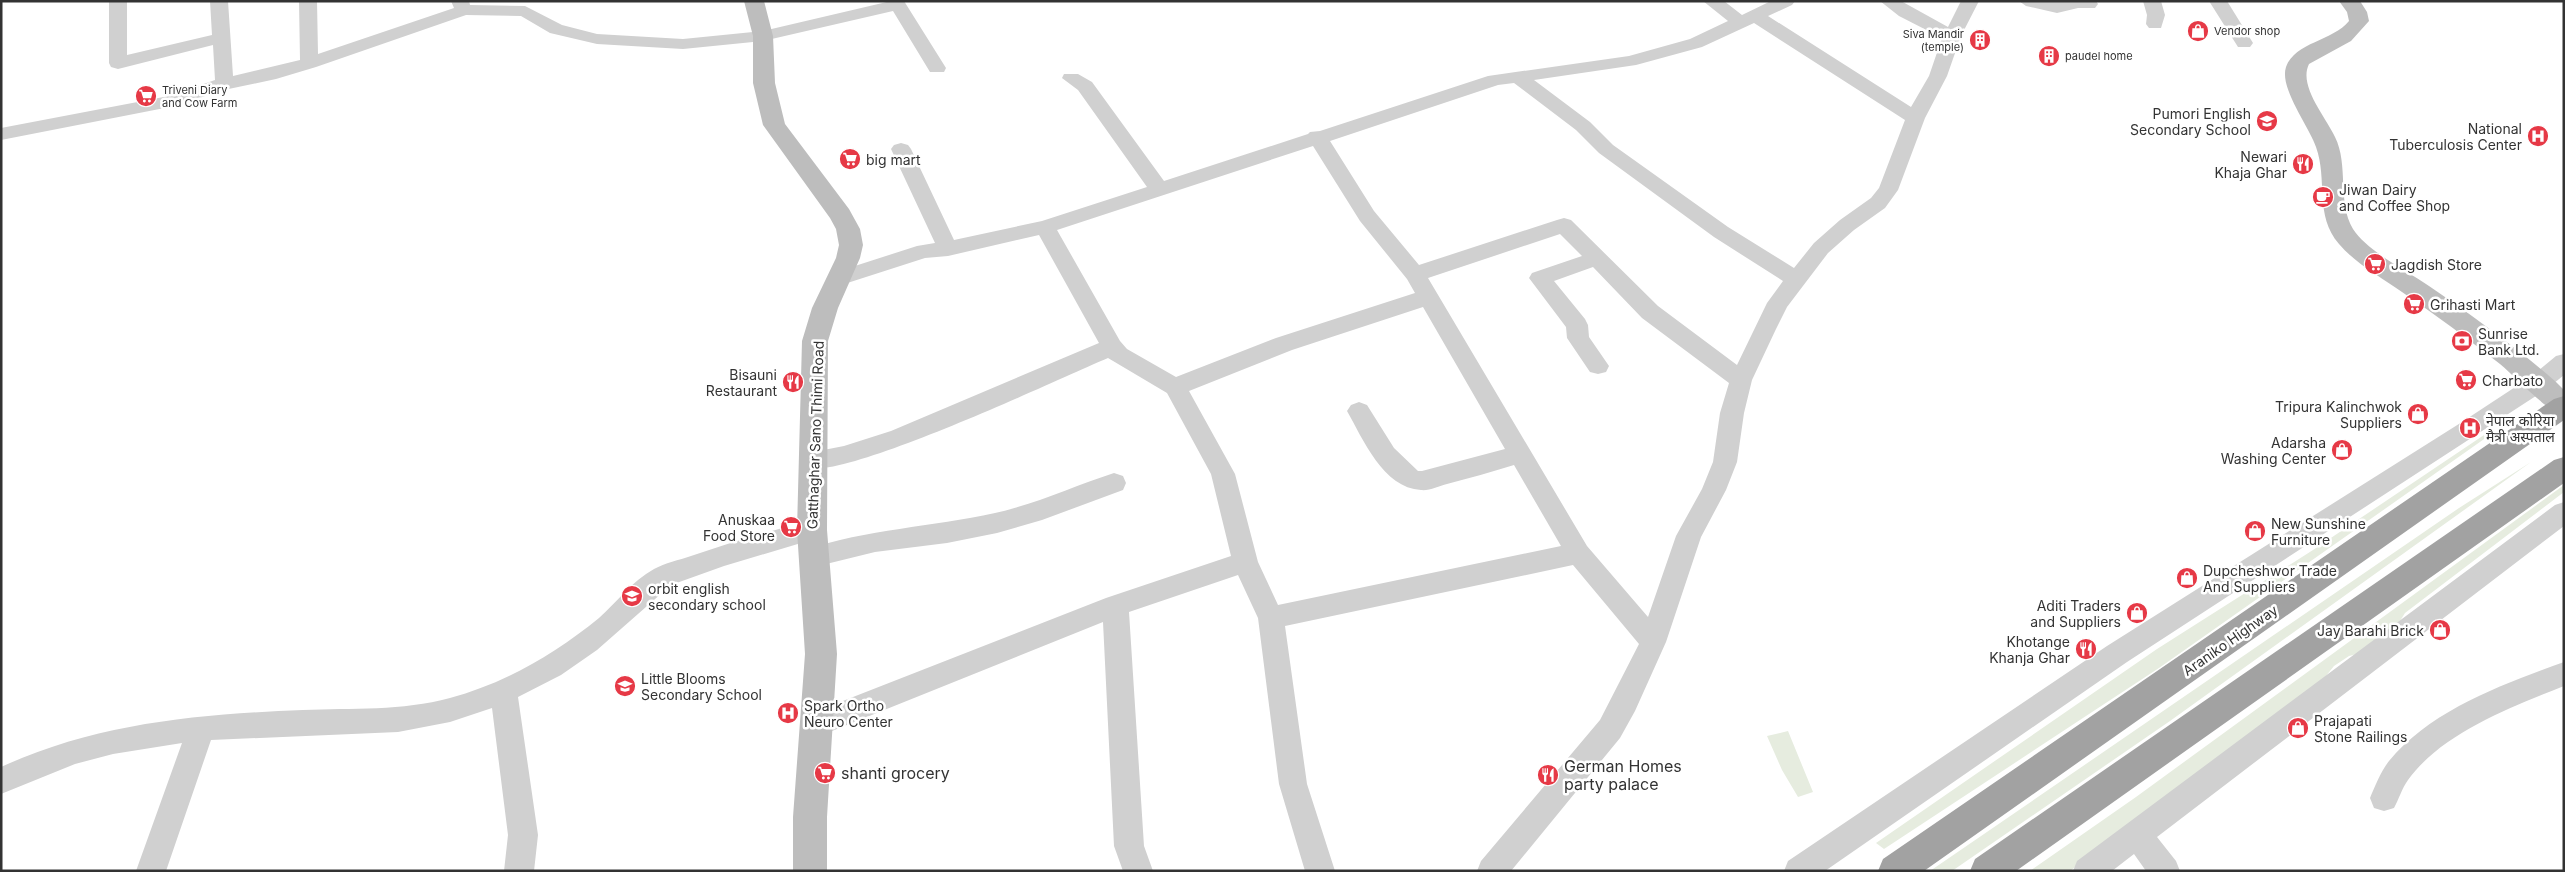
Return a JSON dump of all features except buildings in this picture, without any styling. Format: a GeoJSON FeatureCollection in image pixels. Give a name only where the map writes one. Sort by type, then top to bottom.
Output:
{"type":"FeatureCollection","features":[{"type":"Feature","properties":{"kind":"highway","name":"Araniko Highway"},"geometry":{"type":"LineString","coordinates":[[1894,871],[2564,406]]}},
{"type":"Feature","properties":{"kind":"highway"},"geometry":{"type":"LineString","coordinates":[[1987,871],[2564,468]]}},
{"type":"Feature","properties":{"kind":"main road","name":"Gatthaghar Sano Thimi Road"},"geometry":{"type":"LineString","coordinates":[[754,1],[763,36],[764,83],[774,125],[841,215],[848,230],[851,245],[824,308],[815,341],[812,530],[821,654],[818,724],[810,817],[810,871]]}},
{"type":"Feature","properties":{"kind":"main road"},"geometry":{"type":"LineString","coordinates":[[2349,1],[2357,12],[2359,21],[2354,28],[2340,41],[2304,57],[2297,65],[2295,72],[2302,98],[2326,139],[2332,159],[2334,210],[2343,232],[2365,252],[2510,356],[2564,406]]}},
{"type":"Feature","properties":{"kind":"street"},"geometry":{"type":"LineString","coordinates":[[118,1],[118,63],[221,38]]}},
{"type":"Feature","properties":{"kind":"street"},"geometry":{"type":"LineString","coordinates":[[219,1],[224,84]]}},
{"type":"Feature","properties":{"kind":"street"},"geometry":{"type":"LineString","coordinates":[[308,1],[310,63]]}},
{"type":"Feature","properties":{"kind":"street"},"geometry":{"type":"LineString","coordinates":[[1712,1],[1749,19],[1915,118]]}},
{"type":"Feature","properties":{"kind":"street"},"geometry":{"type":"LineString","coordinates":[[838,279],[855,276],[905,256],[1046,227],[1160,191],[1317,136],[1495,80],[1630,61],[1696,43],[1786,1]]}},
{"type":"Feature","properties":{"kind":"street"},"geometry":{"type":"LineString","coordinates":[[1889,1],[1905,12],[1952,36]]}},
{"type":"Feature","properties":{"kind":"street"},"geometry":{"type":"LineString","coordinates":[[1492,871],[1610,729],[1625,702],[1652,642],[1689,536],[1714,490],[1725,462],[1732,413],[1741,380],[1778,303],[1821,248],[1847,224],[1878,203],[1888,190],[1915,118],[1938,76],[1952,36],[1970,1]]}},
{"type":"Feature","properties":{"kind":"street"},"geometry":{"type":"LineString","coordinates":[[2028,1],[2054,7],[2065,7],[2076,2],[2089,4]]}},
{"type":"Feature","properties":{"kind":"street"},"geometry":{"type":"LineString","coordinates":[[2152,1],[2156,16],[2155,24]]}},
{"type":"Feature","properties":{"kind":"street"},"geometry":{"type":"LineString","coordinates":[[2218,1],[2244,43]]}},
{"type":"Feature","properties":{"kind":"street"},"geometry":{"type":"LineString","coordinates":[[1,134],[153,106],[224,84],[276,73],[310,63],[462,6],[525,11],[556,29],[597,39],[683,44],[763,36],[898,5],[937,68]]}},
{"type":"Feature","properties":{"kind":"street"},"geometry":{"type":"LineString","coordinates":[[1517,76],[1583,126],[1606,149],[1721,232],[1795,279]]}},
{"type":"Feature","properties":{"kind":"street"},"geometry":{"type":"LineString","coordinates":[[1071,78],[1085,86],[1160,191]]}},
{"type":"Feature","properties":{"kind":"street"},"geometry":{"type":"LineString","coordinates":[[1317,136],[1367,216],[1415,274],[1522,454],[1578,553],[1652,642]]}},
{"type":"Feature","properties":{"kind":"street"},"geometry":{"type":"LineString","coordinates":[[901,149],[948,248]]}},
{"type":"Feature","properties":{"kind":"street"},"geometry":{"type":"LineString","coordinates":[[1415,274],[1564,225],[1650,312],[1741,380]]}},
{"type":"Feature","properties":{"kind":"street"},"geometry":{"type":"LineString","coordinates":[[1046,227],[1112,348],[1132,363],[1175,387],[1222,474],[1245,562],[1271,618],[1293,784],[1320,871]]}},
{"type":"Feature","properties":{"kind":"street"},"geometry":{"type":"LineString","coordinates":[[1596,259],[1540,278],[1577,325],[1578,338],[1598,366]]}},
{"type":"Feature","properties":{"kind":"street"},"geometry":{"type":"LineString","coordinates":[[1175,387],[1284,344],[1429,297]]}},
{"type":"Feature","properties":{"kind":"street"},"geometry":{"type":"LineString","coordinates":[[812,461],[844,455],[899,438],[1112,348]]}},
{"type":"Feature","properties":{"kind":"street"},"geometry":{"type":"LineString","coordinates":[[1799,871],[2117,654],[2540,382],[2564,362]]}},
{"type":"Feature","properties":{"kind":"street"},"geometry":{"type":"LineString","coordinates":[[1359,411],[1393,464],[1402,475],[1412,481],[1422,481],[1522,454]]}},
{"type":"Feature","properties":{"kind":"street"},"geometry":{"type":"LineString","coordinates":[[814,557],[875,542],[947,533],[997,523],[1033,513],[1114,483]]}},
{"type":"Feature","properties":{"kind":"street"},"geometry":{"type":"LineString","coordinates":[[2088,871],[2564,512]]}},
{"type":"Feature","properties":{"kind":"street"},"geometry":{"type":"LineString","coordinates":[[1,781],[34,763],[79,749],[201,728],[311,722],[391,721],[447,711],[504,692],[543,674],[591,638],[661,578],[706,561],[812,530]]}},
{"type":"Feature","properties":{"kind":"street"},"geometry":{"type":"LineString","coordinates":[[1271,618],[1578,553]]}},
{"type":"Feature","properties":{"kind":"street"},"geometry":{"type":"LineString","coordinates":[[818,724],[931,681],[1115,606],[1245,562]]}},
{"type":"Feature","properties":{"kind":"street"},"geometry":{"type":"LineString","coordinates":[[1115,606],[1129,846],[1138,871]]}},
{"type":"Feature","properties":{"kind":"street"},"geometry":{"type":"LineString","coordinates":[[2384,798],[2398,771],[2429,739],[2520,691],[2564,674]]}},
{"type":"Feature","properties":{"kind":"street"},"geometry":{"type":"LineString","coordinates":[[504,692],[524,835],[518,871]]}},
{"type":"Feature","properties":{"kind":"street"},"geometry":{"type":"LineString","coordinates":[[151,871],[201,728]]}},
{"type":"Feature","properties":{"kind":"street"},"geometry":{"type":"LineString","coordinates":[[2136,835],[2165,871]]}},
{"type":"Feature","properties":{"kind":"shaded area"},"geometry":{"type":"Polygon","coordinates":[[[2484,435],[2487,437],[2159,668],[1884,849],[1876,843],[2157,649],[2313,550],[2484,435]]]}},
{"type":"Feature","properties":{"kind":"shaded area"},"geometry":{"type":"Polygon","coordinates":[[[2531,462],[2170,721],[1952,871],[1930,871],[2459,508],[2531,462]]]}},
{"type":"Feature","properties":{"kind":"shaded area"},"geometry":{"type":"Polygon","coordinates":[[[2564,485],[2564,492],[2405,613],[2395,629],[2365,652],[2349,656],[2334,666],[2317,687],[2070,871],[2030,871],[2136,797],[2564,485]]]}},
{"type":"Feature","properties":{"kind":"shaded area"},"geometry":{"type":"Polygon","coordinates":[[[1788,731],[1813,792],[1798,797],[1782,770],[1767,736],[1788,731]]]}},
{"type":"Feature","properties":{"kind":"place","name":"Vendor shop"},"geometry":{"type":"Point","coordinates":[2198,31]}},
{"type":"Feature","properties":{"kind":"place","name":"Siva Mandir (temple)"},"geometry":{"type":"Point","coordinates":[1980,40]}},
{"type":"Feature","properties":{"kind":"place","name":"paudel home"},"geometry":{"type":"Point","coordinates":[2049,56]}},
{"type":"Feature","properties":{"kind":"place","name":"Triveni Diary and Cow Farm"},"geometry":{"type":"Point","coordinates":[146,96]}},
{"type":"Feature","properties":{"kind":"place","name":"Pumori English Secondary School"},"geometry":{"type":"Point","coordinates":[2267,121]}},
{"type":"Feature","properties":{"kind":"place","name":"National Tuberculosis Center"},"geometry":{"type":"Point","coordinates":[2538,136]}},
{"type":"Feature","properties":{"kind":"place","name":"big mart"},"geometry":{"type":"Point","coordinates":[850,159]}},
{"type":"Feature","properties":{"kind":"place","name":"Newari Khaja Ghar"},"geometry":{"type":"Point","coordinates":[2303,164]}},
{"type":"Feature","properties":{"kind":"place","name":"Jiwan Dairy and Coffee Shop"},"geometry":{"type":"Point","coordinates":[2323,197]}},
{"type":"Feature","properties":{"kind":"place","name":"Jagdish Store"},"geometry":{"type":"Point","coordinates":[2375,264]}},
{"type":"Feature","properties":{"kind":"place","name":"Grihasti Mart"},"geometry":{"type":"Point","coordinates":[2414,304]}},
{"type":"Feature","properties":{"kind":"place","name":"Sunrise Bank Ltd."},"geometry":{"type":"Point","coordinates":[2462,341]}},
{"type":"Feature","properties":{"kind":"place","name":"Charbato"},"geometry":{"type":"Point","coordinates":[2466,380]}},
{"type":"Feature","properties":{"kind":"place","name":"Bisauni Restaurant"},"geometry":{"type":"Point","coordinates":[793,382]}},
{"type":"Feature","properties":{"kind":"place","name":"Tripura Kalinchwok Suppliers"},"geometry":{"type":"Point","coordinates":[2418,414]}},
{"type":"Feature","properties":{"kind":"place","name":"नेपाल कोरिया मैत्री अस्पताल"},"geometry":{"type":"Point","coordinates":[2470,428]}},
{"type":"Feature","properties":{"kind":"place","name":"Adarsha Washing Center"},"geometry":{"type":"Point","coordinates":[2342,450]}},
{"type":"Feature","properties":{"kind":"place","name":"Anuskaa Food Store"},"geometry":{"type":"Point","coordinates":[791,527]}},
{"type":"Feature","properties":{"kind":"place","name":"New Sunshine Furniture"},"geometry":{"type":"Point","coordinates":[2255,531]}},
{"type":"Feature","properties":{"kind":"place","name":"Dupcheshwor Trade And Suppliers"},"geometry":{"type":"Point","coordinates":[2187,578]}},
{"type":"Feature","properties":{"kind":"place","name":"orbit english secondary school"},"geometry":{"type":"Point","coordinates":[632,596]}},
{"type":"Feature","properties":{"kind":"place","name":"Aditi Traders and Suppliers"},"geometry":{"type":"Point","coordinates":[2137,613]}},
{"type":"Feature","properties":{"kind":"place","name":"Jay Barahi Brick"},"geometry":{"type":"Point","coordinates":[2440,630]}},
{"type":"Feature","properties":{"kind":"place","name":"Khotange Khanja Ghar"},"geometry":{"type":"Point","coordinates":[2086,649]}},
{"type":"Feature","properties":{"kind":"place","name":"Little Blooms Secondary School"},"geometry":{"type":"Point","coordinates":[625,686]}},
{"type":"Feature","properties":{"kind":"place","name":"Spark Ortho Neuro Center"},"geometry":{"type":"Point","coordinates":[788,713]}},
{"type":"Feature","properties":{"kind":"place","name":"Prajapati Stone Railings"},"geometry":{"type":"Point","coordinates":[2298,728]}},
{"type":"Feature","properties":{"kind":"place","name":"shanti grocery"},"geometry":{"type":"Point","coordinates":[825,773]}},
{"type":"Feature","properties":{"kind":"place","name":"German Homes party palace"},"geometry":{"type":"Point","coordinates":[1548,775]}}]}
